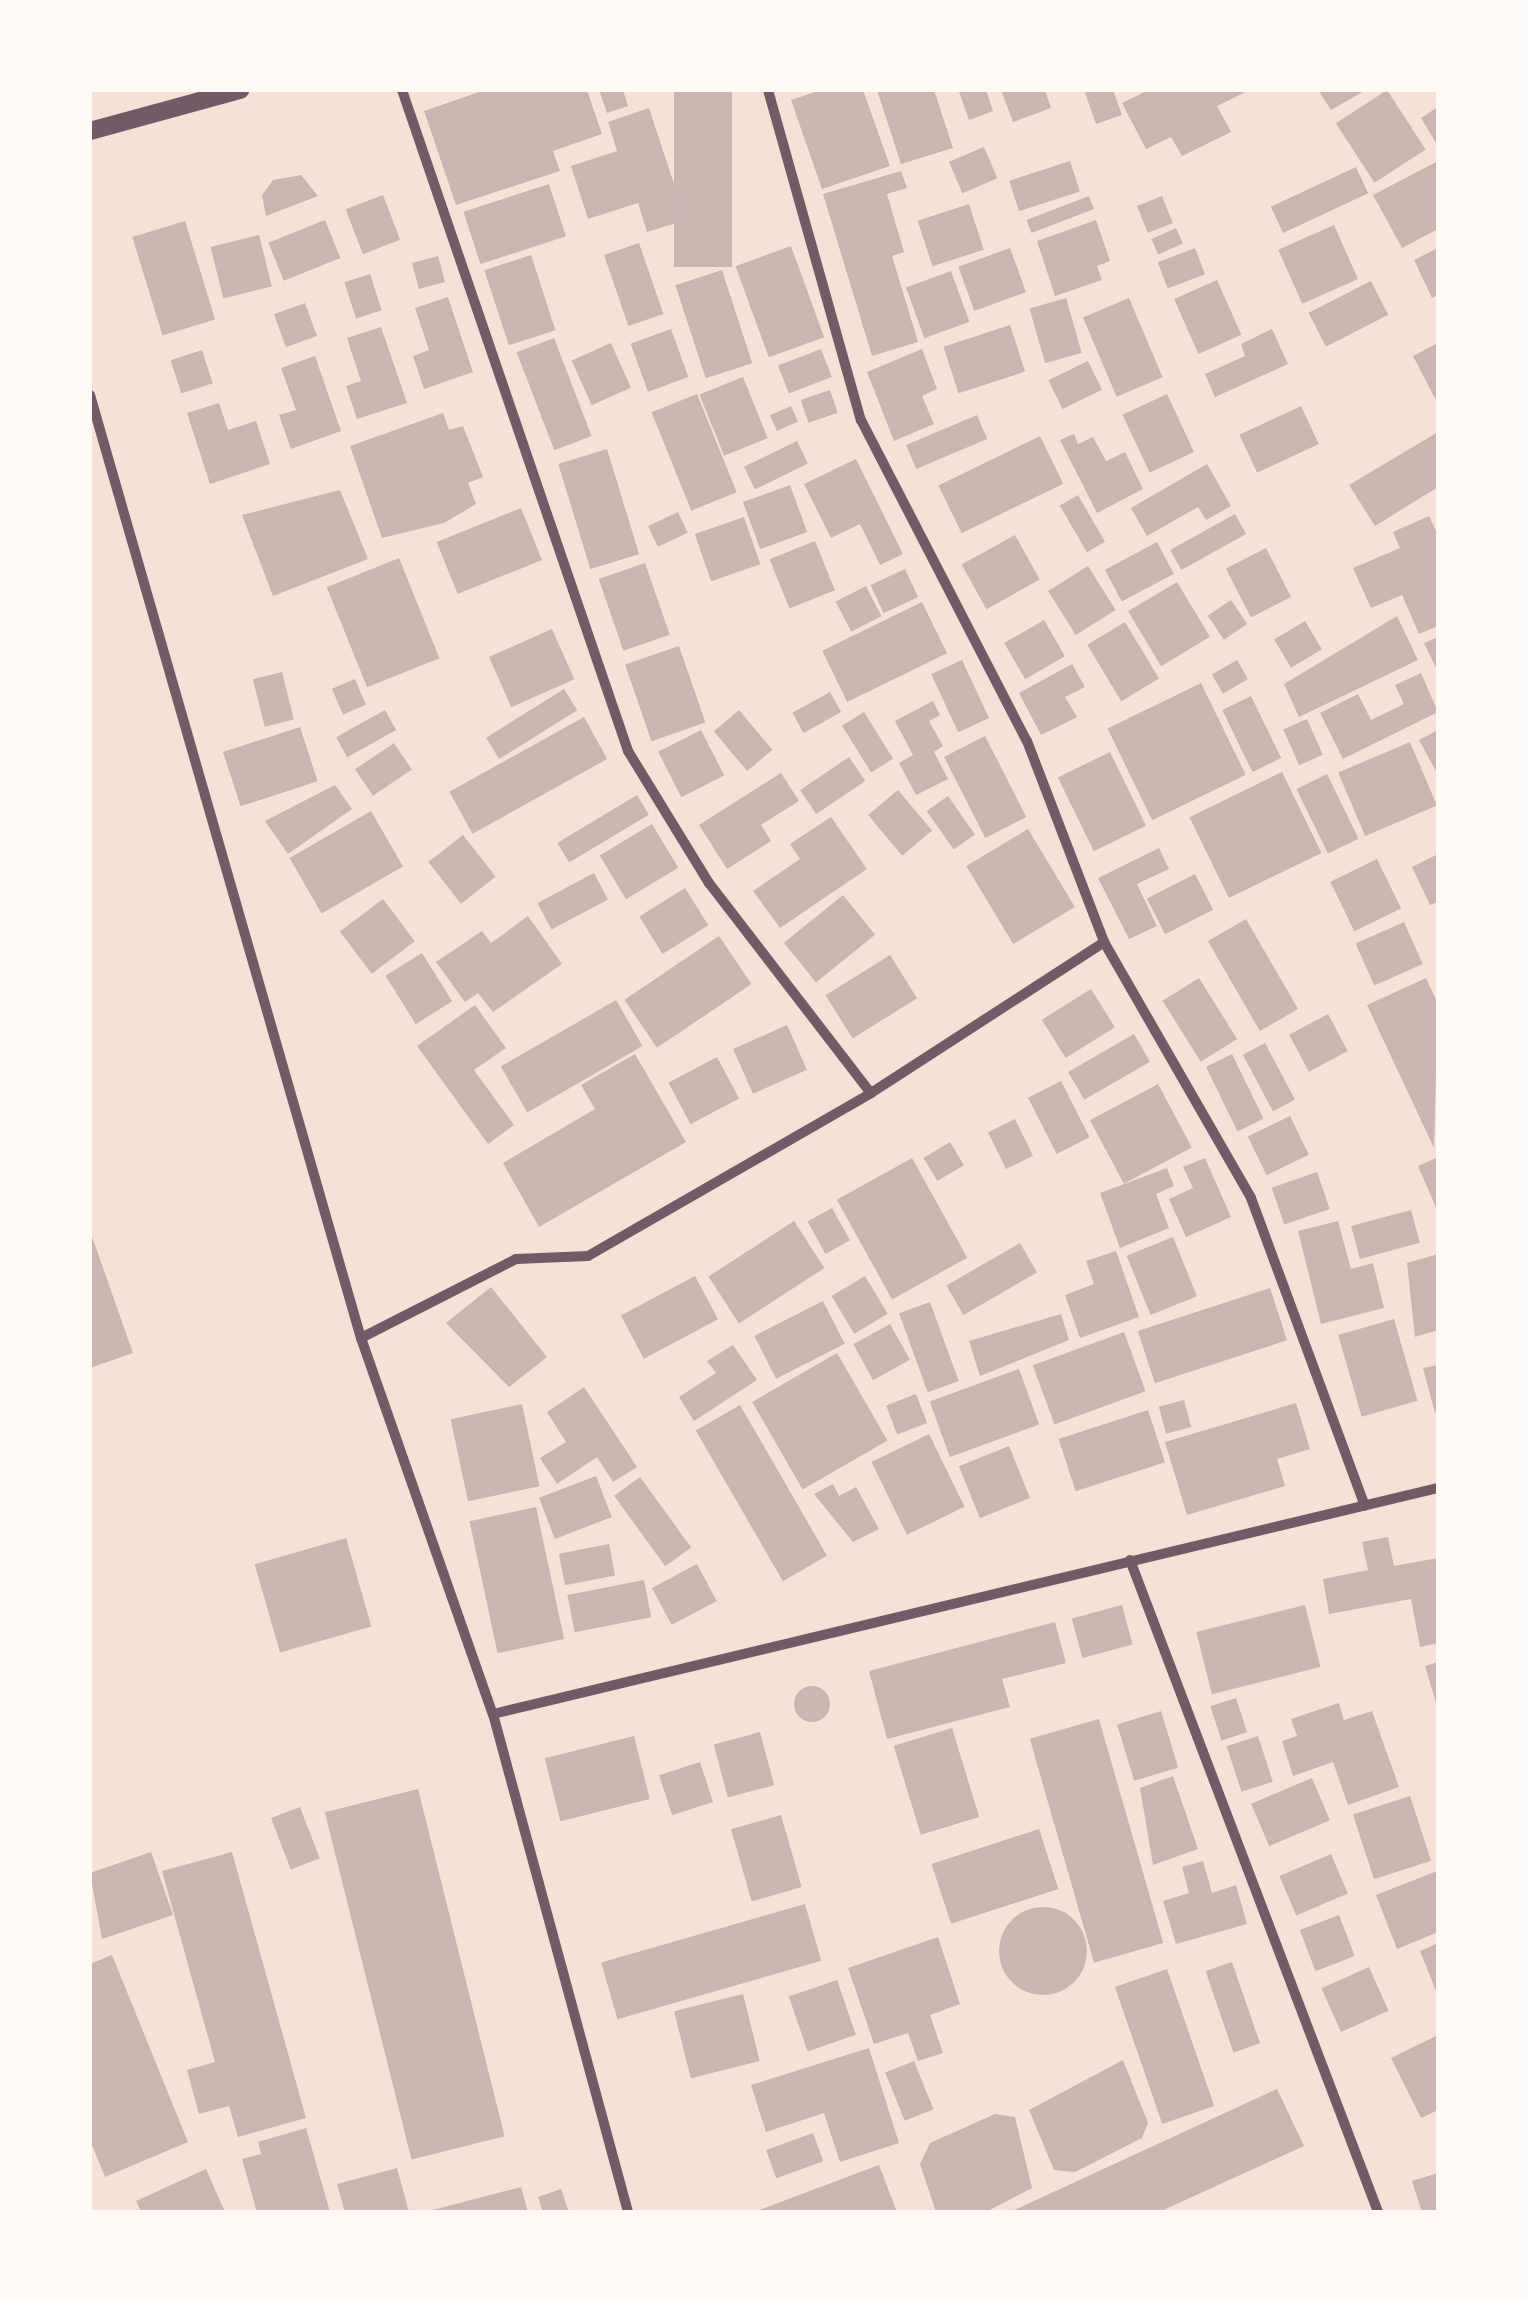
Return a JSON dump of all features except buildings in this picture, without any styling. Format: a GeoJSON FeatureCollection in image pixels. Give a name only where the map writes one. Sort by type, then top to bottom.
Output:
{"type":"FeatureCollection","features":[{"type":"Feature","properties":{"kind":"street"},"geometry":{"type":"LineString","coordinates":[[91,128],[240,90]]}},
{"type":"Feature","properties":{"kind":"street"},"geometry":{"type":"LineString","coordinates":[[402,90],[628,751],[709,883],[871,1093]]}},
{"type":"Feature","properties":{"kind":"street"},"geometry":{"type":"LineString","coordinates":[[768,90],[861,420],[1027,742],[1104,942],[1252,1198],[1366,1506]]}},
{"type":"Feature","properties":{"kind":"street"},"geometry":{"type":"LineString","coordinates":[[90,395],[361,1338],[493,1714],[628,2212]]}},
{"type":"Feature","properties":{"kind":"street"},"geometry":{"type":"LineString","coordinates":[[361,1338],[516,1258],[588,1256],[871,1093],[1104,942]]}},
{"type":"Feature","properties":{"kind":"street"},"geometry":{"type":"LineString","coordinates":[[493,1714],[1438,1488]]}},
{"type":"Feature","properties":{"kind":"street"},"geometry":{"type":"LineString","coordinates":[[1130,1560],[1378,2212]]}}]}
